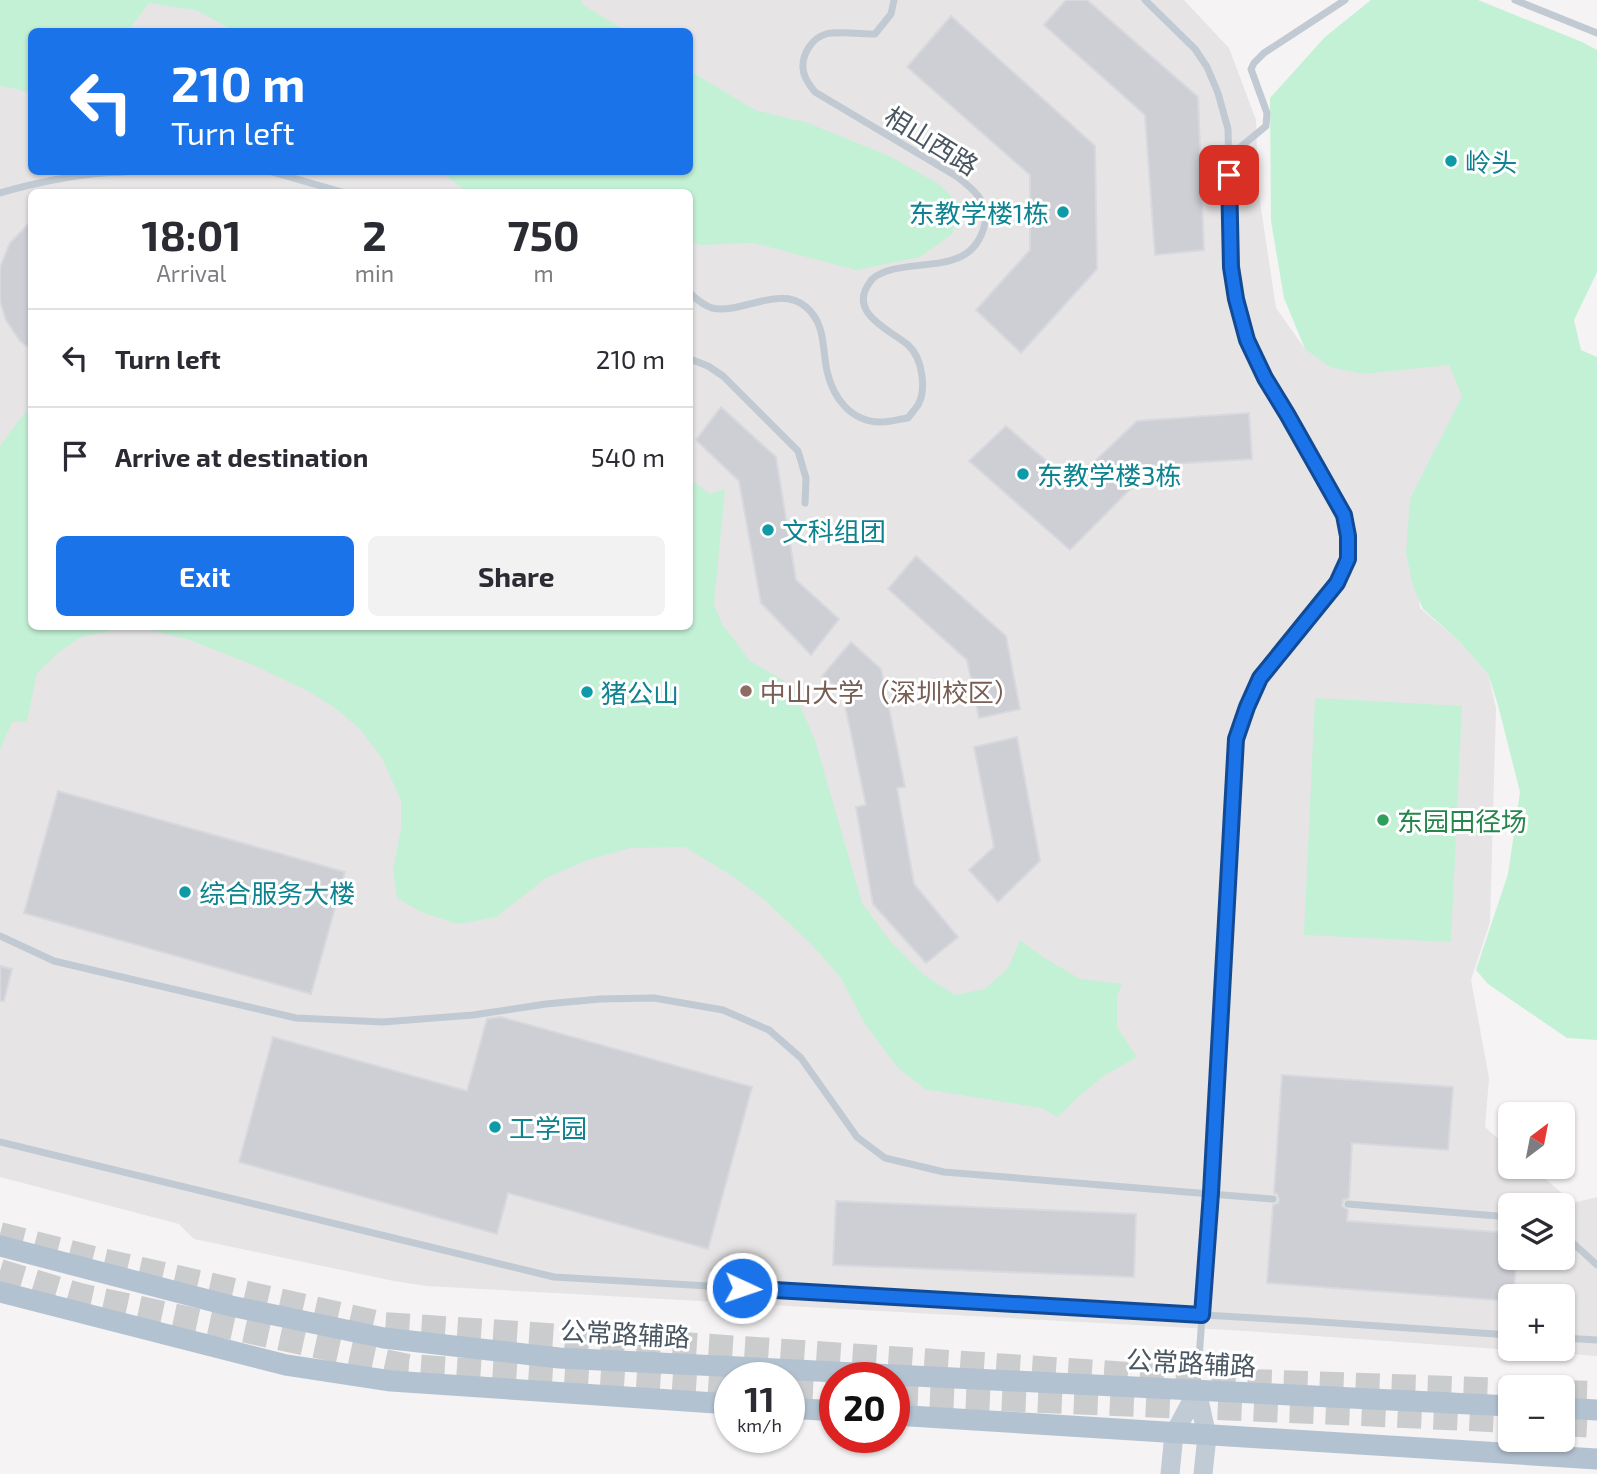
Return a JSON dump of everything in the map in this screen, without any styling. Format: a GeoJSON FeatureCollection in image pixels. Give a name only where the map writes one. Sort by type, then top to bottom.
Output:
{"type":"FeatureCollection","features":[{"type":"Feature","properties":{"kind":"main road","name":"公常路辅路"},"geometry":{"type":"LineString","coordinates":[[0,1246],[231,1306],[384,1338],[471,1349],[559,1358],[1498,1405]]}},
{"type":"Feature","properties":{"kind":"main road"},"geometry":{"type":"LineString","coordinates":[[0,1292],[286,1365],[391,1381],[714,1403]]}},
{"type":"Feature","properties":{"kind":"main road"},"geometry":{"type":"LineString","coordinates":[[1170,1474],[1174,1434],[1197,1391]]}},
{"type":"Feature","properties":{"kind":"main road"},"geometry":{"type":"LineString","coordinates":[[1197,1391],[1208,1436],[1203,1474]]}},
{"type":"Feature","properties":{"kind":"main road"},"geometry":{"type":"LineString","coordinates":[[1575,1409],[1597,1410]]}},
{"type":"Feature","properties":{"kind":"main road"},"geometry":{"type":"LineString","coordinates":[[910,1416],[1597,1459]]}},
{"type":"Feature","properties":{"kind":"lane","name":"相山西路"},"geometry":{"type":"LineString","coordinates":[[693,296],[712,308],[776,299],[789,299],[804,305],[815,317],[822,332],[827,371],[835,395],[848,411],[859,418],[881,422],[908,418],[919,403],[922,383],[916,356],[910,346],[870,317],[864,309],[864,294],[870,280],[883,272],[963,257],[980,238],[985,209],[971,187],[956,176],[815,92],[803,70],[804,56],[811,44],[825,34],[875,34],[891,14],[894,0]]}},
{"type":"Feature","properties":{"kind":"lane"},"geometry":{"type":"LineString","coordinates":[[1145,0],[1195,50],[1207,66],[1228,129],[1231,267],[1247,340],[1265,378],[1344,515],[1348,536],[1348,559],[1337,583],[1260,678],[1236,739],[1211,1193],[1197,1391]]}},
{"type":"Feature","properties":{"kind":"lane"},"geometry":{"type":"LineString","coordinates":[[1229,152],[1238,149],[1266,126],[1267,113],[1251,69],[1254,63],[1264,53],[1345,0]]}},
{"type":"Feature","properties":{"kind":"lane"},"geometry":{"type":"LineString","coordinates":[[1515,0],[1597,33]]}},
{"type":"Feature","properties":{"kind":"lane"},"geometry":{"type":"LineString","coordinates":[[0,193],[35,183],[87,175]]}},
{"type":"Feature","properties":{"kind":"lane"},"geometry":{"type":"LineString","coordinates":[[282,175],[332,189]]}},
{"type":"Feature","properties":{"kind":"lane"},"geometry":{"type":"LineString","coordinates":[[693,360],[723,376],[798,451],[806,478],[805,503]]}},
{"type":"Feature","properties":{"kind":"lane"},"geometry":{"type":"LineString","coordinates":[[0,936],[54,961],[296,1018],[383,1022],[473,1015],[546,1003],[600,999],[654,998],[723,1010],[768,1030],[801,1058],[858,1137],[885,1158],[944,1172],[1273,1199]]}},
{"type":"Feature","properties":{"kind":"lane"},"geometry":{"type":"LineString","coordinates":[[0,1142],[554,1277],[1498,1334]]}},
{"type":"Feature","properties":{"kind":"lane"},"geometry":{"type":"LineString","coordinates":[[1348,1204],[1498,1216]]}},
{"type":"Feature","properties":{"kind":"lane"},"geometry":{"type":"LineString","coordinates":[[1575,1245],[1597,1265]]}},
{"type":"Feature","properties":{"kind":"lane"},"geometry":{"type":"LineString","coordinates":[[1575,1339],[1597,1340]]}},
{"type":"Feature","properties":{"kind":"shaded area","name":"中山大学（深圳校区）"},"geometry":{"type":"Polygon","coordinates":[[[0,0],[1184,0],[1229,48],[1256,120],[1258,188],[1276,308],[1305,349],[1449,353],[1472,416],[1414,538],[1420,608],[1459,641],[1488,674],[1496,708],[1490,922],[1471,980],[1489,1078],[1485,1127],[1498,1138],[1498,1180],[1547,1180],[1562,1193],[1498,1193],[1498,1270],[1575,1270],[1575,1202],[1597,1197],[1597,1356],[1575,1354],[1575,1284],[1498,1284],[1498,1349],[1246,1331],[426,1286],[194,1239],[179,1224],[0,1177],[0,0]]]}},
{"type":"Feature","properties":{"kind":"green space"},"geometry":{"type":"Polygon","coordinates":[[[0,0],[581,0],[583,5],[621,28],[229,28],[196,10],[149,3],[130,28],[28,28],[28,93],[0,86],[0,0]]]}},
{"type":"Feature","properties":{"kind":"green space"},"geometry":{"type":"Polygon","coordinates":[[[1371,0],[1478,0],[1597,50],[1597,272],[1574,320],[1581,350],[1597,357],[1597,1040],[1567,1038],[1488,984],[1476,970],[1508,874],[1520,792],[1488,674],[1459,641],[1423,609],[1413,586],[1406,553],[1410,499],[1462,396],[1449,365],[1363,374],[1330,367],[1305,349],[1284,298],[1271,221],[1270,98],[1325,37],[1371,0]]]}},
{"type":"Feature","properties":{"kind":"green space"},"geometry":{"type":"Polygon","coordinates":[[[693,73],[755,110],[808,123],[889,156],[939,184],[959,205],[952,234],[920,257],[856,270],[754,243],[700,245],[693,242],[693,189],[463,189],[445,175],[693,175],[693,73]]]}},
{"type":"Feature","properties":{"kind":"green space"},"geometry":{"type":"Polygon","coordinates":[[[26,411],[28,630],[113,630],[81,637],[60,651],[37,673],[27,721],[12,722],[0,750],[0,446],[26,411]]]}},
{"type":"Feature","properties":{"kind":"green space"},"geometry":{"type":"Polygon","coordinates":[[[693,481],[710,494],[725,489],[714,604],[722,624],[750,661],[783,680],[795,694],[815,740],[862,903],[890,941],[924,975],[955,995],[985,989],[1008,968],[1020,940],[1080,979],[1122,984],[1117,996],[1117,1027],[1137,1057],[1105,1075],[1058,1117],[1041,1108],[925,1089],[897,1067],[865,1024],[841,978],[813,946],[765,900],[685,847],[630,848],[588,860],[546,878],[496,917],[458,924],[421,912],[397,898],[393,869],[401,829],[401,800],[382,758],[359,728],[308,691],[251,664],[190,640],[149,630],[693,630],[693,481]]]}},
{"type":"Feature","properties":{"kind":"green space","name":"东园田径场"},"geometry":{"type":"Polygon","coordinates":[[[1315,698],[1462,706],[1451,942],[1304,935],[1315,698]]]}},
{"type":"Feature","properties":{"kind":"building"},"geometry":{"type":"Polygon","coordinates":[[[1066,0],[1087,0],[1198,97],[1204,250],[1155,255],[1145,115],[1044,25],[1066,0]]]}},
{"type":"Feature","properties":{"kind":"building","name":"东教学楼1栋"},"geometry":{"type":"Polygon","coordinates":[[[951,16],[1095,146],[1097,269],[1021,353],[976,310],[1030,250],[1030,175],[907,67],[951,16]]]}},
{"type":"Feature","properties":{"kind":"building"},"geometry":{"type":"Polygon","coordinates":[[[28,224],[28,347],[20,341],[6,320],[0,301],[0,267],[10,243],[28,224]]]}},
{"type":"Feature","properties":{"kind":"building","name":"文科组团"},"geometry":{"type":"Polygon","coordinates":[[[721,407],[776,457],[796,580],[839,619],[811,655],[761,603],[739,481],[696,440],[721,407]]]}},
{"type":"Feature","properties":{"kind":"building","name":"东教学楼3栋"},"geometry":{"type":"Polygon","coordinates":[[[1249,413],[1252,459],[1154,465],[1070,550],[969,461],[1006,426],[1072,483],[1137,421],[1249,413]]]}},
{"type":"Feature","properties":{"kind":"building","name":"文科组团"},"geometry":{"type":"Polygon","coordinates":[[[916,556],[1006,636],[1020,709],[979,718],[967,660],[888,589],[916,556]]]}},
{"type":"Feature","properties":{"kind":"building"},"geometry":{"type":"Polygon","coordinates":[[[851,642],[881,669],[905,787],[897,788],[914,884],[958,937],[926,963],[873,904],[856,807],[866,805],[842,691],[822,676],[851,642]]]}},
{"type":"Feature","properties":{"kind":"building"},"geometry":{"type":"Polygon","coordinates":[[[1017,737],[1040,861],[998,902],[969,870],[994,847],[974,747],[1017,737]]]}},
{"type":"Feature","properties":{"kind":"building","name":"综合服务大楼"},"geometry":{"type":"Polygon","coordinates":[[[58,791],[345,872],[311,994],[24,913],[58,791]]]}},
{"type":"Feature","properties":{"kind":"building"},"geometry":{"type":"Polygon","coordinates":[[[0,966],[12,969],[4,1001],[0,1001],[0,966]]]}},
{"type":"Feature","properties":{"kind":"building","name":"工学园"},"geometry":{"type":"Polygon","coordinates":[[[501,1017],[752,1087],[708,1249],[508,1193],[497,1234],[239,1162],[273,1037],[467,1091],[487,1019],[501,1017]]]}},
{"type":"Feature","properties":{"kind":"building"},"geometry":{"type":"Polygon","coordinates":[[[1282,1075],[1453,1087],[1448,1150],[1352,1143],[1349,1198],[1343,1200],[1342,1206],[1348,1210],[1347,1221],[1498,1232],[1498,1270],[1515,1270],[1515,1284],[1498,1284],[1498,1300],[1267,1283],[1273,1205],[1278,1203],[1279,1199],[1274,1193],[1282,1075]]]}},
{"type":"Feature","properties":{"kind":"building"},"geometry":{"type":"Polygon","coordinates":[[[836,1201],[1136,1214],[1134,1277],[833,1265],[836,1201]]]}},
{"type":"Feature","properties":{"kind":"tunnel"},"geometry":{"type":"LineString","coordinates":[[0,1234],[93,1258],[384,1324],[1218,1380],[1498,1390]]}},
{"type":"Feature","properties":{"kind":"tunnel"},"geometry":{"type":"LineString","coordinates":[[0,1271],[80,1295],[408,1366],[714,1386]]}},
{"type":"Feature","properties":{"kind":"tunnel"},"geometry":{"type":"LineString","coordinates":[[805,1391],[819,1391]]}},
{"type":"Feature","properties":{"kind":"tunnel"},"geometry":{"type":"LineString","coordinates":[[1575,1392],[1597,1393]]}},
{"type":"Feature","properties":{"kind":"tunnel"},"geometry":{"type":"LineString","coordinates":[[910,1396],[1498,1420]]}},
{"type":"Feature","properties":{"kind":"tunnel"},"geometry":{"type":"LineString","coordinates":[[1575,1425],[1597,1426]]}},
{"type":"Feature","properties":{"kind":"place","name":"岭头"},"geometry":{"type":"Point","coordinates":[1451,161]}},
{"type":"Feature","properties":{"kind":"place","name":"东教学楼1栋"},"geometry":{"type":"Point","coordinates":[1063,212]}},
{"type":"Feature","properties":{"kind":"place","name":"东教学楼3栋"},"geometry":{"type":"Point","coordinates":[1023,474]}},
{"type":"Feature","properties":{"kind":"place","name":"文科组团"},"geometry":{"type":"Point","coordinates":[768,530]}},
{"type":"Feature","properties":{"kind":"place","name":"中山大学（深圳校区）"},"geometry":{"type":"Point","coordinates":[746,691]}},
{"type":"Feature","properties":{"kind":"place","name":"猪公山"},"geometry":{"type":"Point","coordinates":[587,692]}},
{"type":"Feature","properties":{"kind":"place","name":"东园田径场"},"geometry":{"type":"Point","coordinates":[1383,820]}},
{"type":"Feature","properties":{"kind":"place","name":"综合服务大楼"},"geometry":{"type":"Point","coordinates":[185,892]}},
{"type":"Feature","properties":{"kind":"place","name":"工学园"},"geometry":{"type":"Point","coordinates":[495,1127]}},
{"type":"Feature","properties":{"kind":"route"},"geometry":{"type":"LineString","coordinates":[[742,1288],[1202,1315],[1236,739],[1260,678],[1337,583],[1348,559],[1344,515],[1265,378],[1247,340],[1231,267],[1229,175]]}}]}
